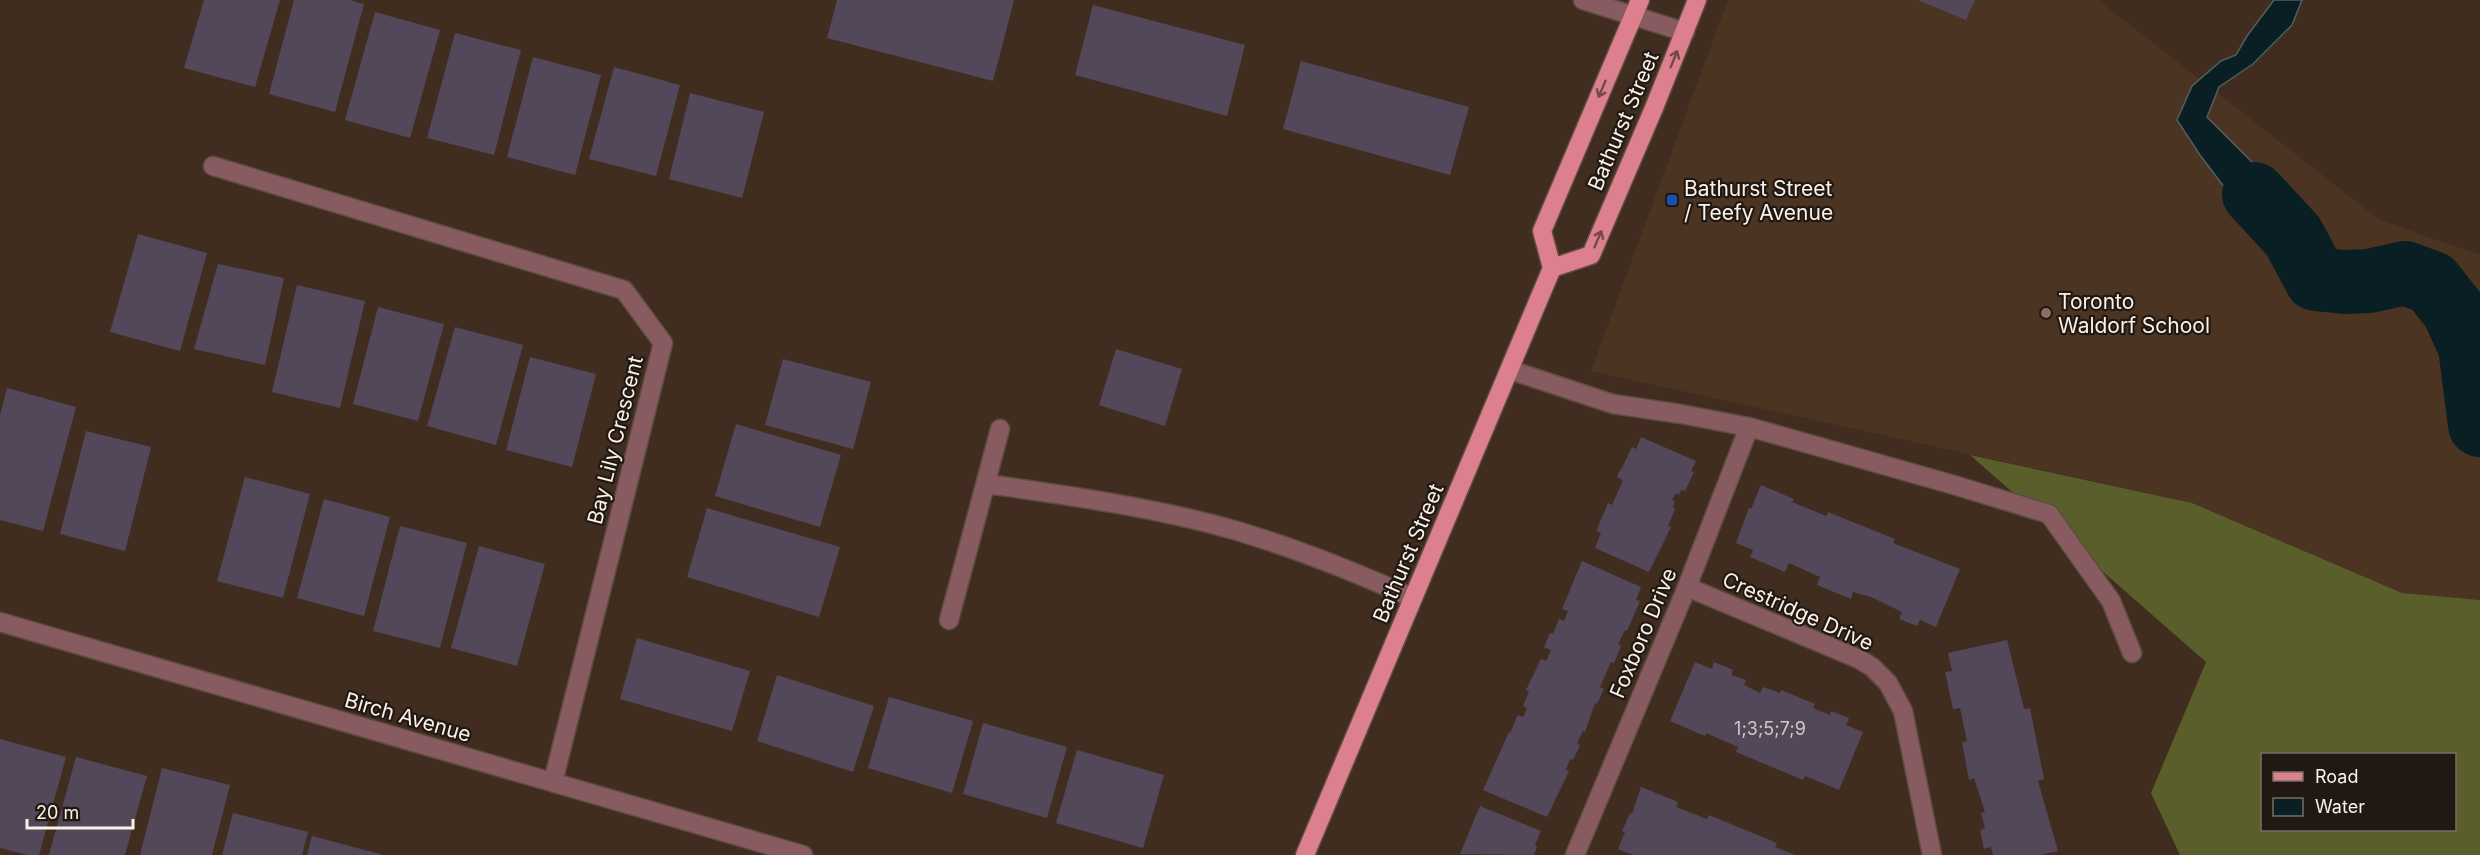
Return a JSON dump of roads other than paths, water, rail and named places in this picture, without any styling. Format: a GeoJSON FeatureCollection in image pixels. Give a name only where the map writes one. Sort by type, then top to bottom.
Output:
{"type":"FeatureCollection","features":[{"type":"Feature","properties":{"kind":"main road","name":"Bathurst Street"},"geometry":{"type":"LineString","coordinates":[[1552,268],[1591,255],[1697,0]]}},
{"type":"Feature","properties":{"kind":"main road","name":"Bathurst Street"},"geometry":{"type":"LineString","coordinates":[[1305,855],[1552,268],[1542,231],[1637,8]]}},
{"type":"Feature","properties":{"kind":"street"},"geometry":{"type":"LineString","coordinates":[[1583,0],[1637,8],[1685,32]]}},
{"type":"Feature","properties":{"kind":"street","name":"Bay Lily Crescent"},"geometry":{"type":"LineString","coordinates":[[213,166],[624,291],[663,343],[553,782]]}},
{"type":"Feature","properties":{"kind":"street"},"geometry":{"type":"LineString","coordinates":[[1510,370],[1613,404],[1681,414],[1749,428],[2049,514],[2111,601],[2132,653]]}},
{"type":"Feature","properties":{"kind":"street","name":"Foxboro Drive"},"geometry":{"type":"LineString","coordinates":[[1575,855],[1687,587],[1749,428]]}},
{"type":"Feature","properties":{"kind":"street"},"geometry":{"type":"LineString","coordinates":[[949,620],[1000,429]]}},
{"type":"Feature","properties":{"kind":"street"},"geometry":{"type":"LineString","coordinates":[[987,484],[1107,501],[1234,530],[1352,571],[1413,598]]}},
{"type":"Feature","properties":{"kind":"street","name":"Crestridge Drive"},"geometry":{"type":"LineString","coordinates":[[1687,587],[1859,659],[1886,680],[1897,696],[1905,719],[1932,855]]}},
{"type":"Feature","properties":{"kind":"street","name":"Birch Avenue"},"geometry":{"type":"LineString","coordinates":[[0,621],[803,855]]}},
{"type":"Feature","properties":{"kind":"water"},"geometry":{"type":"Polygon","coordinates":[[[2274,0],[2302,0],[2292,25],[2253,64],[2219,87],[2207,117],[2249,159],[2336,259],[2388,265],[2424,260],[2448,276],[2468,303],[2480,325],[2480,450],[2457,431],[2451,324],[2436,301],[2413,282],[2384,286],[2358,298],[2336,288],[2305,260],[2283,260],[2282,233],[2258,210],[2237,204],[2177,120],[2192,86],[2221,61],[2236,55],[2274,0]]]}},
{"type":"Feature","properties":{"kind":"waterway"},"geometry":{"type":"LineString","coordinates":[[2254,194],[2293,236],[2316,279],[2344,282],[2369,281],[2405,273],[2432,283],[2454,311],[2470,347],[2480,425]]}},
{"type":"Feature","properties":{"kind":"place","name":"Bathurst Street / Teefy Avenue"},"geometry":{"type":"Point","coordinates":[1672,200]}},
{"type":"Feature","properties":{"kind":"place","name":"Toronto Waldorf School"},"geometry":{"type":"Point","coordinates":[2046,313]}}]}
